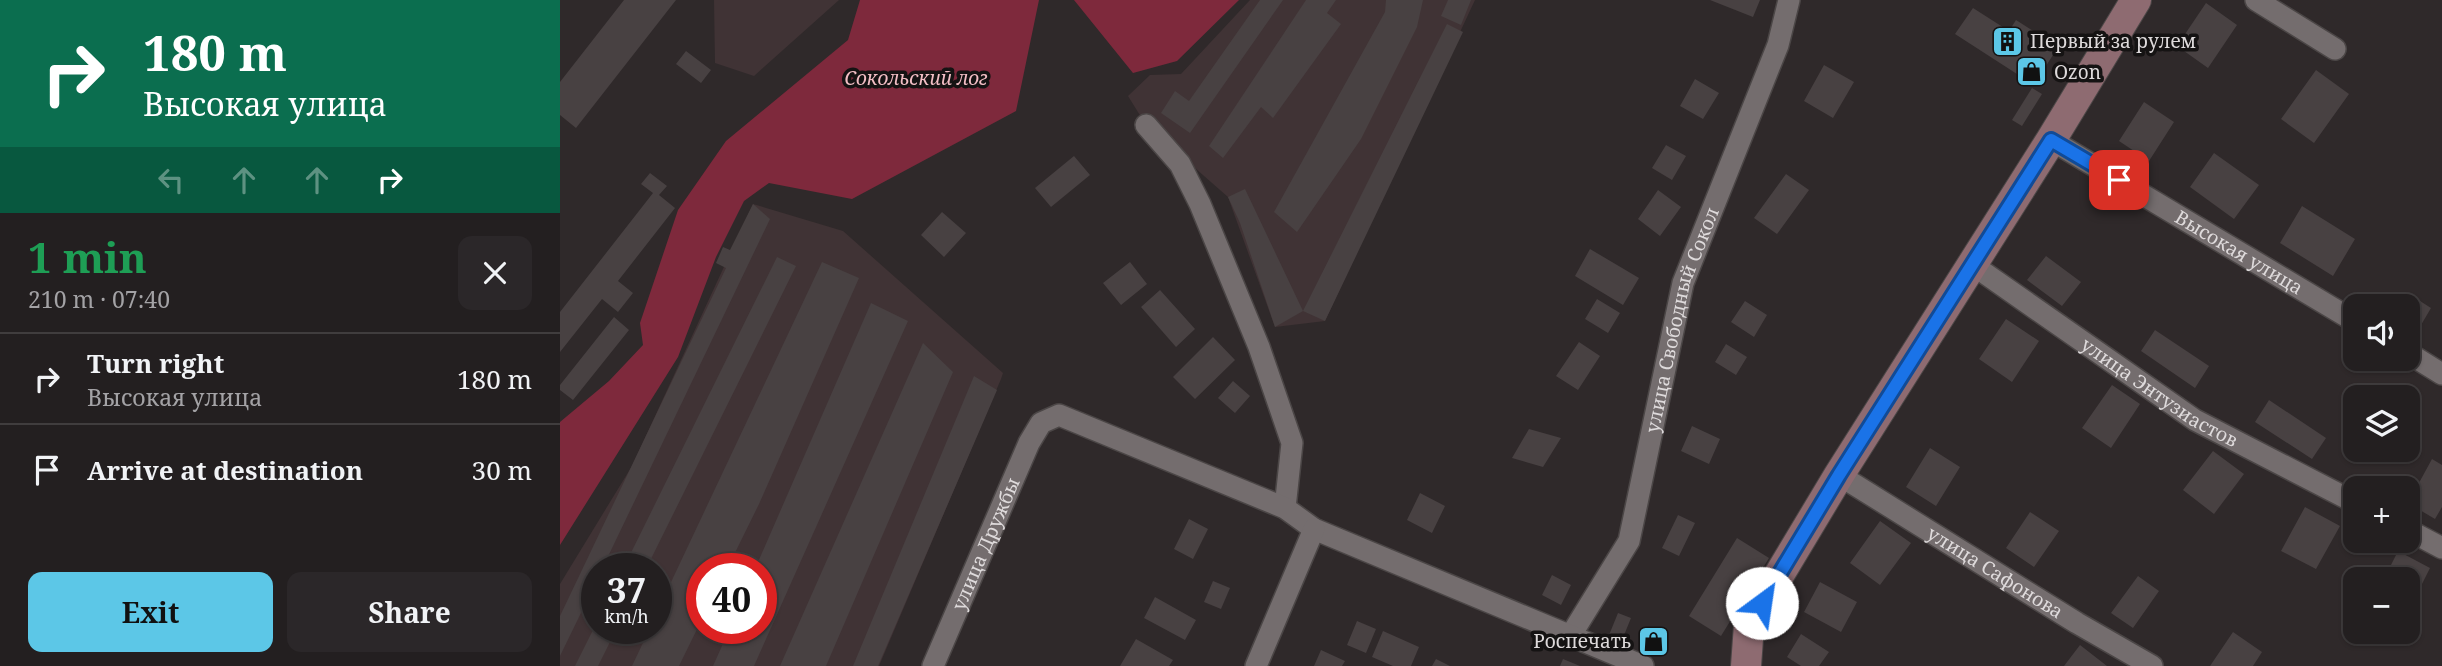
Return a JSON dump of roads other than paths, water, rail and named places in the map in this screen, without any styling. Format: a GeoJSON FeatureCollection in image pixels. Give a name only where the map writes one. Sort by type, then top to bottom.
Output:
{"type":"FeatureCollection","features":[{"type":"Feature","properties":{"kind":"street","name":"улица Свободный Сокол"},"geometry":{"type":"LineString","coordinates":[[1571,635],[1629,541],[1683,283],[1777,45],[1789,0]]}},
{"type":"Feature","properties":{"kind":"street"},"geometry":{"type":"LineString","coordinates":[[1746,666],[1749,625],[1839,475],[2051,140],[2136,0]]}},
{"type":"Feature","properties":{"kind":"street"},"geometry":{"type":"LineString","coordinates":[[2256,0],[2335,49]]}},
{"type":"Feature","properties":{"kind":"street"},"geometry":{"type":"LineString","coordinates":[[1146,125],[1180,164],[1200,204],[1259,348],[1292,443],[1285,508],[1314,529],[1643,666]]}},
{"type":"Feature","properties":{"kind":"street","name":"Высокая улица"},"geometry":{"type":"LineString","coordinates":[[2051,140],[2343,314]]}},
{"type":"Feature","properties":{"kind":"street","name":"улица Энтузиастов"},"geometry":{"type":"LineString","coordinates":[[1973,264],[2195,421],[2343,496]]}},
{"type":"Feature","properties":{"kind":"street"},"geometry":{"type":"LineString","coordinates":[[2420,360],[2442,374]]}},
{"type":"Feature","properties":{"kind":"street","name":"улица Дружбы"},"geometry":{"type":"LineString","coordinates":[[933,666],[1028,443],[1041,423],[1059,415],[1285,508]]}},
{"type":"Feature","properties":{"kind":"street","name":"улица Сафонова"},"geometry":{"type":"LineString","coordinates":[[1839,475],[2077,623],[2152,666]]}},
{"type":"Feature","properties":{"kind":"street"},"geometry":{"type":"LineString","coordinates":[[1256,666],[1314,529]]}},
{"type":"Feature","properties":{"kind":"street"},"geometry":{"type":"LineString","coordinates":[[2420,536],[2442,548]]}},
{"type":"Feature","properties":{"kind":"place","name":"Первый за рулем"},"geometry":{"type":"Point","coordinates":[2007,41]}},
{"type":"Feature","properties":{"kind":"place","name":"Ozon"},"geometry":{"type":"Point","coordinates":[2031,72]}},
{"type":"Feature","properties":{"kind":"place","name":"Роспечать"},"geometry":{"type":"Point","coordinates":[1654,641]}},
{"type":"Feature","properties":{"kind":"park label","name":"Сокольский лог"},"geometry":{"type":"Point","coordinates":[916,78]}}]}
